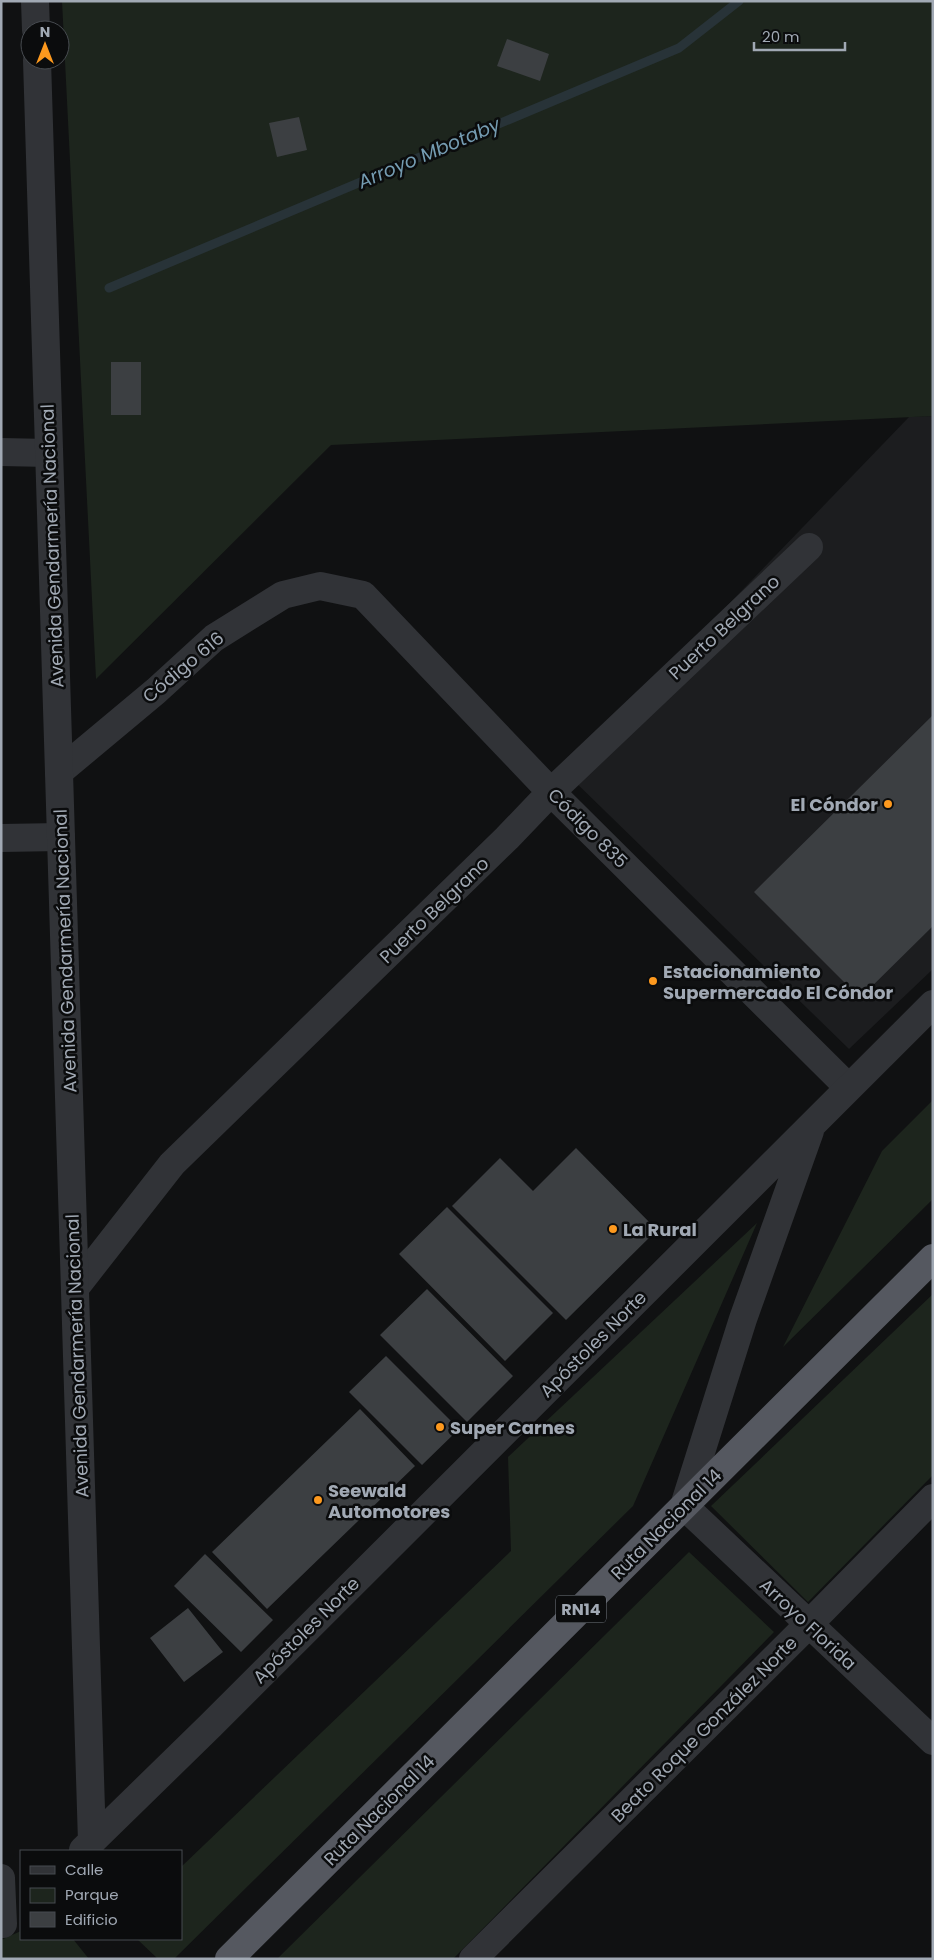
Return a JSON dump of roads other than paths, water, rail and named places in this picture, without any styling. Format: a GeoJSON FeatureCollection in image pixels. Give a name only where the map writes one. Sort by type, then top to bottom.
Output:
{"type":"FeatureCollection","features":[{"type":"Feature","properties":{"kind":"highway","name":"Ruta Nacional 14"},"geometry":{"type":"LineString","coordinates":[[230,1959],[933,1258]]}},
{"type":"Feature","properties":{"kind":"street"},"geometry":{"type":"LineString","coordinates":[[35,1],[36,20]]}},
{"type":"Feature","properties":{"kind":"street","name":"Avenida Gendarmería Nacional"},"geometry":{"type":"LineString","coordinates":[[37,70],[75,1288],[87,1847]]}},
{"type":"Feature","properties":{"kind":"street"},"geometry":{"type":"LineString","coordinates":[[1,452],[49,453]]}},
{"type":"Feature","properties":{"kind":"street","name":"Puerto Belgrano"},"geometry":{"type":"LineString","coordinates":[[75,1288],[172,1164],[507,838],[551,792],[809,547]]}},
{"type":"Feature","properties":{"kind":"street","name":"Código 616"},"geometry":{"type":"LineString","coordinates":[[59,772],[156,691],[214,638],[284,595],[320,586]]}},
{"type":"Feature","properties":{"kind":"street","name":"Código 835"},"geometry":{"type":"LineString","coordinates":[[320,586],[363,595],[551,792],[848,1087]]}},
{"type":"Feature","properties":{"kind":"street"},"geometry":{"type":"LineString","coordinates":[[1,838],[61,837]]}},
{"type":"Feature","properties":{"kind":"street","name":"Apóstoles Norte"},"geometry":{"type":"LineString","coordinates":[[87,1847],[933,1004]]}},
{"type":"Feature","properties":{"kind":"street"},"geometry":{"type":"LineString","coordinates":[[684,1506],[743,1320],[813,1122]]}},
{"type":"Feature","properties":{"kind":"street","name":"Beato Roque González Norte"},"geometry":{"type":"LineString","coordinates":[[473,1959],[933,1498]]}},
{"type":"Feature","properties":{"kind":"street","name":"Arroyo Florida"},"geometry":{"type":"LineString","coordinates":[[684,1506],[933,1741]]}},
{"type":"Feature","properties":{"kind":"street"},"geometry":{"type":"LineString","coordinates":[[1,1878],[8,1918]]}},
{"type":"Feature","properties":{"kind":"waterway","name":"Arroyo Mbotaby"},"geometry":{"type":"LineString","coordinates":[[109,288],[679,48],[739,1]]}},
{"type":"Feature","properties":{"kind":"place","name":"El Cóndor"},"geometry":{"type":"Point","coordinates":[888,804]}},
{"type":"Feature","properties":{"kind":"place","name":"Estacionamiento Supermercado El Cóndor"},"geometry":{"type":"Point","coordinates":[653,981]}},
{"type":"Feature","properties":{"kind":"place","name":"La Rural"},"geometry":{"type":"Point","coordinates":[613,1229]}},
{"type":"Feature","properties":{"kind":"place","name":"Super Carnes"},"geometry":{"type":"Point","coordinates":[440,1427]}},
{"type":"Feature","properties":{"kind":"place","name":"Seewald Automotores"},"geometry":{"type":"Point","coordinates":[318,1500]}}]}
